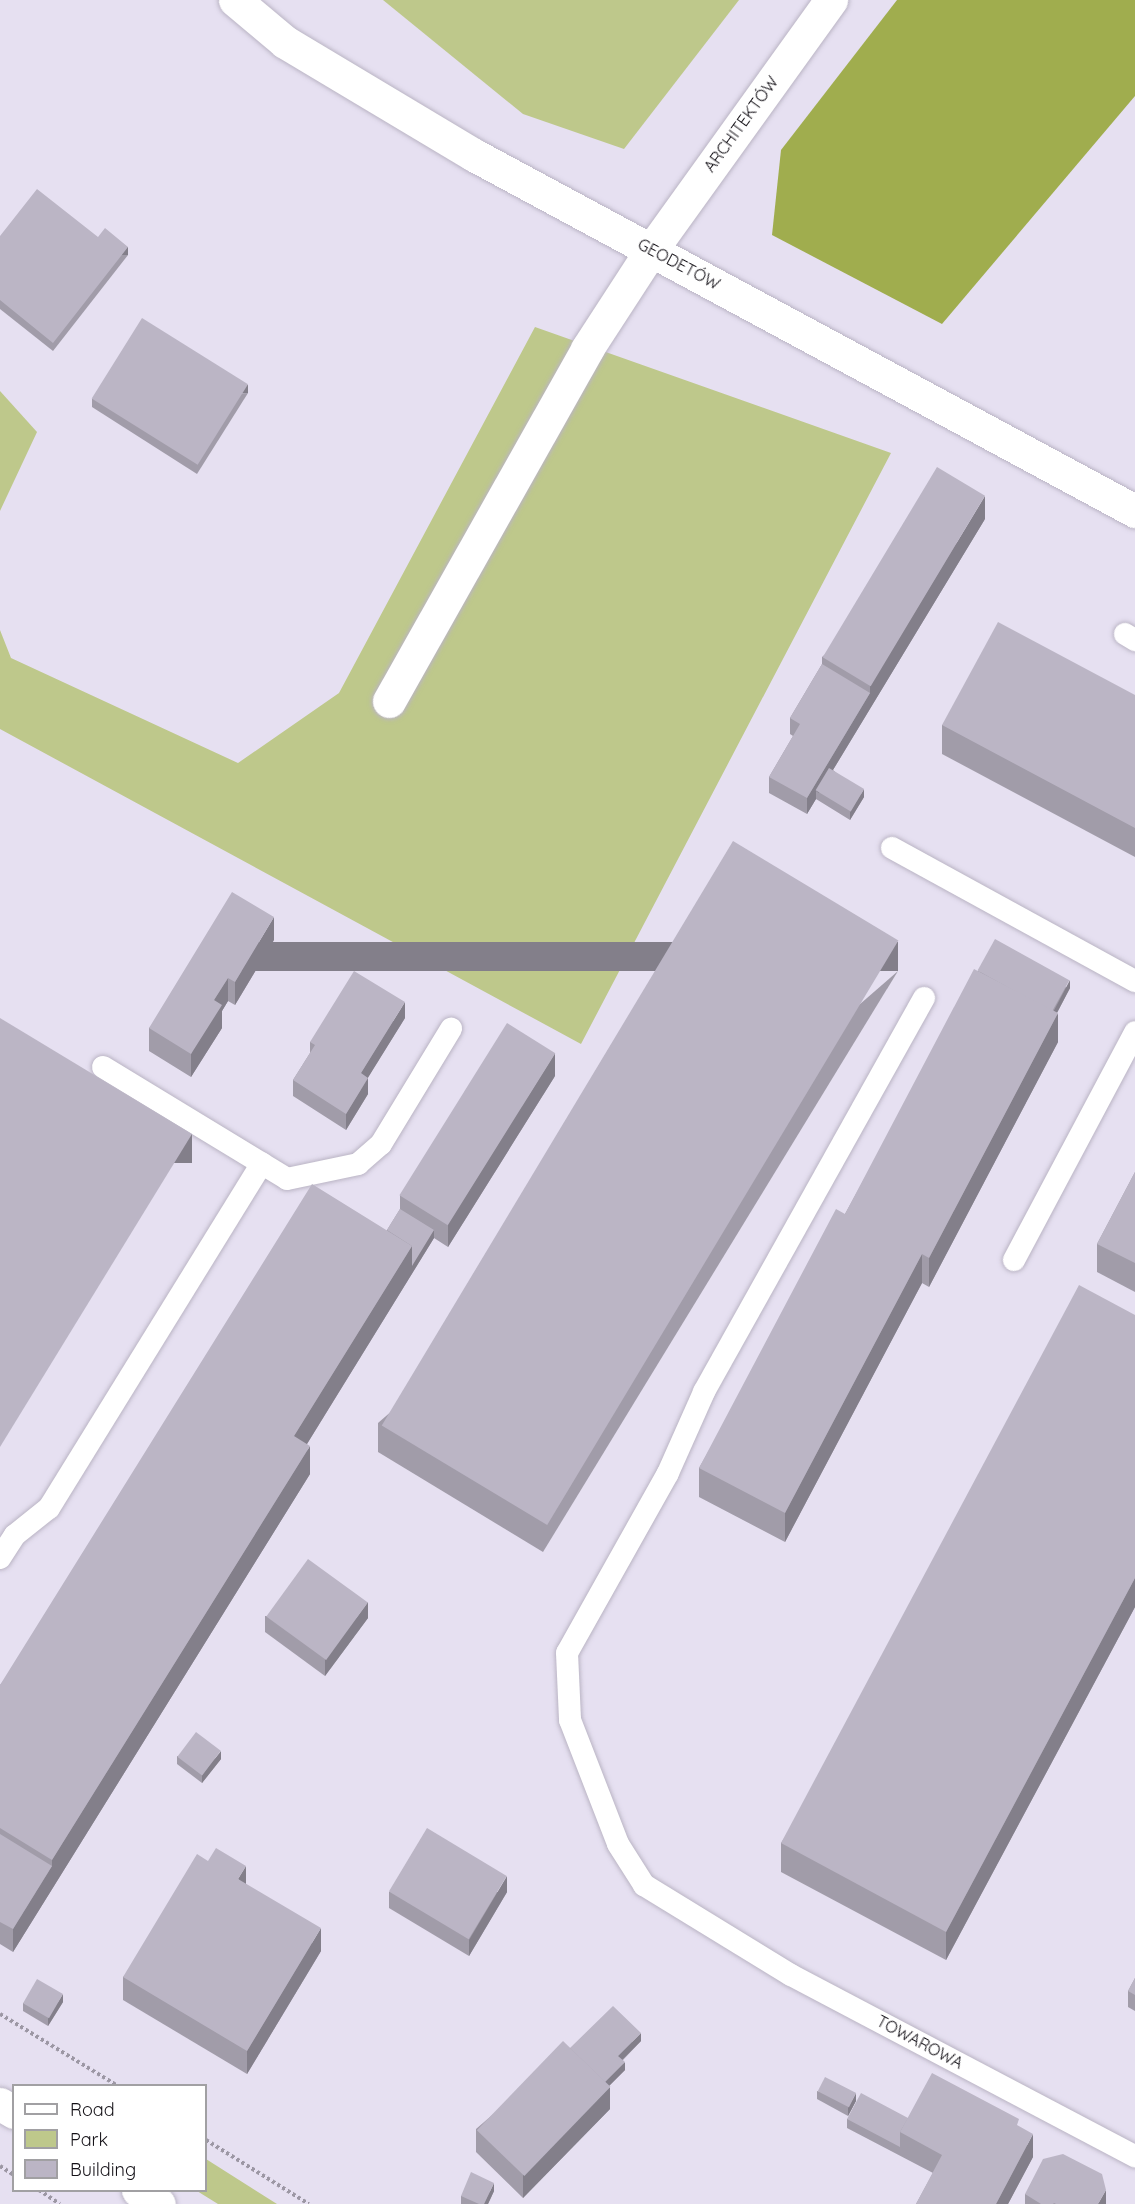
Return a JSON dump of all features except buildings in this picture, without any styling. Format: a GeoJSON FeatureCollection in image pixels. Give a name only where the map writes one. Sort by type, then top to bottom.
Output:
{"type":"FeatureCollection","features":[{"type":"Feature","properties":{"kind":"street","name":"GEODETÓW"},"geometry":{"type":"LineString","coordinates":[[235,0],[285,42],[386,104],[1135,512]]}},
{"type":"Feature","properties":{"kind":"street","name":"ARCHITEKTÓW"},"geometry":{"type":"LineString","coordinates":[[389,701],[587,349],[652,249],[831,0]]}},
{"type":"Feature","properties":{"kind":"street"},"geometry":{"type":"LineString","coordinates":[[141,2192],[159,2204]]}},
{"type":"Feature","properties":{"kind":"lane"},"geometry":{"type":"LineString","coordinates":[[892,848],[1135,981]]}},
{"type":"Feature","properties":{"kind":"lane","name":"TOWAROWA"},"geometry":{"type":"LineString","coordinates":[[924,998],[704,1392],[668,1473],[567,1653],[570,1720],[618,1844],[644,1885],[706,1926],[1135,2156]]}},
{"type":"Feature","properties":{"kind":"lane"},"geometry":{"type":"LineString","coordinates":[[103,1067],[287,1179],[357,1164],[381,1144],[451,1029]]}},
{"type":"Feature","properties":{"kind":"lane"},"geometry":{"type":"LineString","coordinates":[[1014,1260],[1135,1032]]}},
{"type":"Feature","properties":{"kind":"lane"},"geometry":{"type":"LineString","coordinates":[[0,1558],[15,1535],[49,1508],[262,1163]]}},
{"type":"Feature","properties":{"kind":"path"},"geometry":{"type":"LineString","coordinates":[[0,2014],[116,2084]]}},
{"type":"Feature","properties":{"kind":"path"},"geometry":{"type":"LineString","coordinates":[[207,2141],[309,2204]]}},
{"type":"Feature","properties":{"kind":"path"},"geometry":{"type":"LineString","coordinates":[[42,2192],[60,2204]]}},
{"type":"Feature","properties":{"kind":"green space"},"geometry":{"type":"Polygon","coordinates":[[[383,0],[739,0],[624,149],[523,114],[383,0]]]}},
{"type":"Feature","properties":{"kind":"green space"},"geometry":{"type":"Polygon","coordinates":[[[897,0],[1135,0],[1135,96],[942,324],[772,235],[781,150],[897,0]]]}},
{"type":"Feature","properties":{"kind":"green space"},"geometry":{"type":"Polygon","coordinates":[[[535,327],[891,453],[581,1044],[0,729],[0,630],[11,658],[238,763],[339,693],[535,327]]]}},
{"type":"Feature","properties":{"kind":"green space"},"geometry":{"type":"Polygon","coordinates":[[[0,391],[37,432],[0,511],[0,391]]]}},
{"type":"Feature","properties":{"kind":"green space"},"geometry":{"type":"Polygon","coordinates":[[[207,2160],[277,2204],[218,2204],[199,2192],[207,2192],[207,2160]]]}}]}
